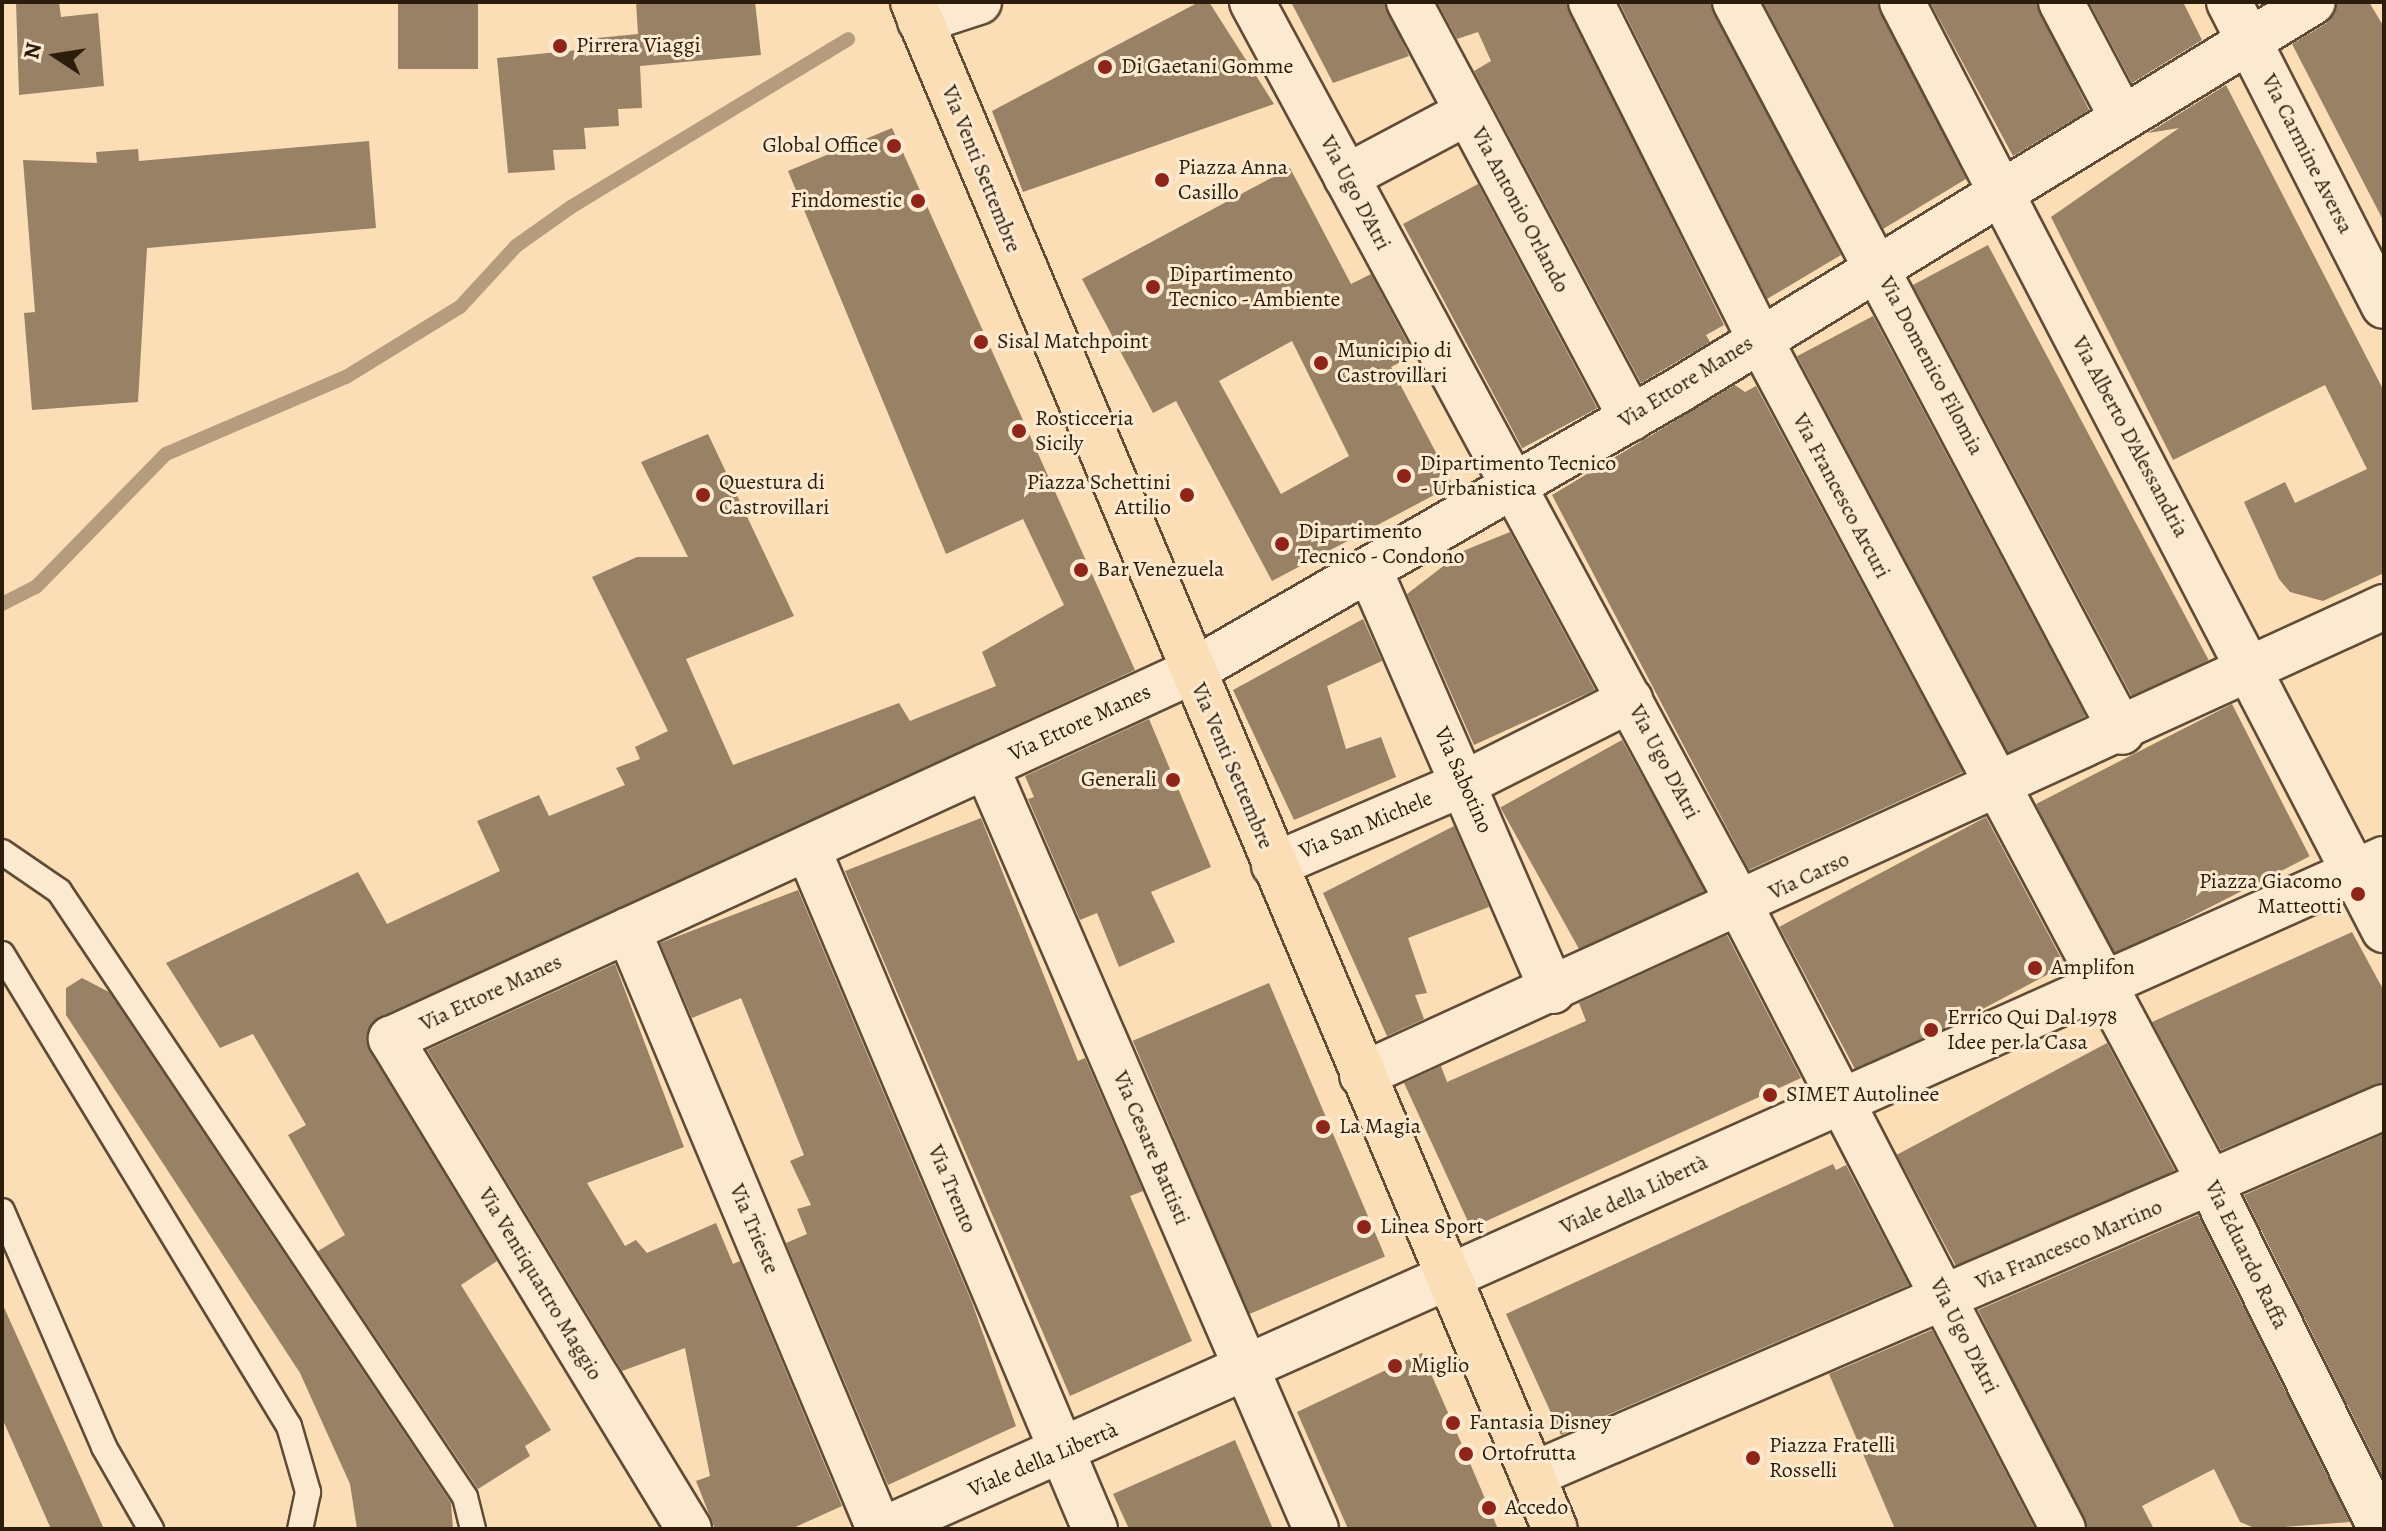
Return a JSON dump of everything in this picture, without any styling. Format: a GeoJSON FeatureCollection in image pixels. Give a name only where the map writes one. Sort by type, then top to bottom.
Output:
{"type":"FeatureCollection","features":[{"type":"Feature","properties":{"kind":"main road","name":"Via Venti Settembre"},"geometry":{"type":"LineString","coordinates":[[916,12],[1191,672],[1555,1529]]}},
{"type":"Feature","properties":{"kind":"street"},"geometry":{"type":"LineString","coordinates":[[916,12],[979,2]]}},
{"type":"Feature","properties":{"kind":"street","name":"Via Ugo D'Atri"},"geometry":{"type":"LineString","coordinates":[[1252,2],[1844,1100],[2063,1529]]}},
{"type":"Feature","properties":{"kind":"street","name":"Via Antonio Orlando"},"geometry":{"type":"LineString","coordinates":[[1409,2],[1631,418]]}},
{"type":"Feature","properties":{"kind":"street","name":"Via Francesco Arcuri"},"geometry":{"type":"LineString","coordinates":[[1591,2],[1758,336],[1995,790],[2102,985]]}},
{"type":"Feature","properties":{"kind":"street","name":"Via Domenico Filomia"},"geometry":{"type":"LineString","coordinates":[[1735,2],[1879,266],[2122,732]]}},
{"type":"Feature","properties":{"kind":"street","name":"Via Alberto D'Alessandria"},"geometry":{"type":"LineString","coordinates":[[1902,2],[2253,671],[2370,866]]}},
{"type":"Feature","properties":{"kind":"street"},"geometry":{"type":"LineString","coordinates":[[2061,2],[2121,116]]}},
{"type":"Feature","properties":{"kind":"street","name":"Via Ettore Manes"},"geometry":{"type":"LineString","coordinates":[[391,1039],[1191,672],[1370,571],[1510,484],[1631,418],[1758,336],[1879,266],[2121,116],[2238,19],[2313,2]]}},
{"type":"Feature","properties":{"kind":"street","name":"Via Carmine Aversa"},"geometry":{"type":"LineString","coordinates":[[2238,19],[2384,306]]}},
{"type":"Feature","properties":{"kind":"street"},"geometry":{"type":"LineString","coordinates":[[1346,177],[1468,112]]}},
{"type":"Feature","properties":{"kind":"street","name":"Via Sabotino"},"geometry":{"type":"LineString","coordinates":[[1370,571],[1465,783],[1553,991]]}},
{"type":"Feature","properties":{"kind":"street","name":"Via Carso"},"geometry":{"type":"LineString","coordinates":[[1362,1075],[1741,907],[2253,671],[2384,607]]}},
{"type":"Feature","properties":{"kind":"street","name":"Via San Michele"},"geometry":{"type":"LineString","coordinates":[[1274,865],[1465,783],[1630,700]]}},
{"type":"Feature","properties":{"kind":"street","name":"Via Cesare Battisti"},"geometry":{"type":"LineString","coordinates":[[986,766],[1316,1529]]}},
{"type":"Feature","properties":{"kind":"street","name":"Via Trento"},"geometry":{"type":"LineString","coordinates":[[808,849],[1095,1529]]}},
{"type":"Feature","properties":{"kind":"street"},"geometry":{"type":"LineString","coordinates":[[2370,866],[2384,930]]}},
{"type":"Feature","properties":{"kind":"street","name":"Viale della Libertà"},"geometry":{"type":"LineString","coordinates":[[881,1529],[1248,1372],[1844,1100],[2370,866]]}},
{"type":"Feature","properties":{"kind":"street","name":"Via Trieste"},"geometry":{"type":"LineString","coordinates":[[628,930],[881,1529]]}},
{"type":"Feature","properties":{"kind":"street","name":"Via Eduardo Raffa"},"geometry":{"type":"LineString","coordinates":[[2102,985],[2210,1183],[2381,1529]]}},
{"type":"Feature","properties":{"kind":"street","name":"Via Ventiquattro Maggio"},"geometry":{"type":"LineString","coordinates":[[391,1039],[689,1529]]}},
{"type":"Feature","properties":{"kind":"street","name":"Via Francesco Martino"},"geometry":{"type":"LineString","coordinates":[[1532,1475],[2384,1107]]}},
{"type":"Feature","properties":{"kind":"lane"},"geometry":{"type":"LineString","coordinates":[[2,852],[59,891],[465,1497],[473,1529]]}},
{"type":"Feature","properties":{"kind":"lane"},"geometry":{"type":"LineString","coordinates":[[2,954],[289,1426],[308,1492],[300,1529]]}},
{"type":"Feature","properties":{"kind":"lane"},"geometry":{"type":"LineString","coordinates":[[2,1211],[104,1447],[151,1529]]}},
{"type":"Feature","properties":{"kind":"building"},"geometry":{"type":"Polygon","coordinates":[[[16,2],[59,2],[61,17],[98,13],[104,86],[19,95],[16,2]]]}},
{"type":"Feature","properties":{"kind":"building"},"geometry":{"type":"Polygon","coordinates":[[[398,2],[478,2],[478,69],[398,69],[398,2]]]}},
{"type":"Feature","properties":{"kind":"building"},"geometry":{"type":"Polygon","coordinates":[[[636,2],[755,2],[761,55],[640,66],[642,108],[618,109],[619,126],[584,128],[586,149],[553,150],[555,170],[508,173],[497,58],[598,48],[597,38],[638,34],[636,2]]]}},
{"type":"Feature","properties":{"kind":"building"},"geometry":{"type":"Polygon","coordinates":[[[1199,2],[1209,2],[1274,104],[1023,192],[992,111],[1199,2]]]}},
{"type":"Feature","properties":{"kind":"building"},"geometry":{"type":"Polygon","coordinates":[[[1291,2],[1384,2],[1409,56],[1333,83],[1291,2]]]}},
{"type":"Feature","properties":{"kind":"building"},"geometry":{"type":"Polygon","coordinates":[[[1437,2],[1566,2],[1724,325],[1706,335],[1710,342],[1641,383],[1474,71],[1491,61],[1478,32],[1457,39],[1437,2]]]}},
{"type":"Feature","properties":{"kind":"building"},"geometry":{"type":"Polygon","coordinates":[[[1619,2],[1710,2],[1841,255],[1767,299],[1619,2]]]}},
{"type":"Feature","properties":{"kind":"building"},"geometry":{"type":"Polygon","coordinates":[[[1763,2],[1877,2],[1966,179],[1883,229],[1763,2]]]}},
{"type":"Feature","properties":{"kind":"building"},"geometry":{"type":"Polygon","coordinates":[[[1930,2],[2036,2],[2089,110],[2013,156],[1930,2]]]}},
{"type":"Feature","properties":{"kind":"building"},"geometry":{"type":"Polygon","coordinates":[[[2089,2],[2183,2],[2202,40],[2132,83],[2089,2]]]}},
{"type":"Feature","properties":{"kind":"building"},"geometry":{"type":"Polygon","coordinates":[[[2338,2],[2369,2],[2384,27],[2384,222],[2292,44],[2327,23],[2338,2]]]}},
{"type":"Feature","properties":{"kind":"building"},"geometry":{"type":"Polygon","coordinates":[[[2226,85],[2384,391],[2384,573],[2323,601],[2290,592],[2279,579],[2244,502],[2285,482],[2295,503],[2367,469],[2325,385],[2173,460],[2051,217],[2179,128],[2148,133],[2226,85]]]}},
{"type":"Feature","properties":{"kind":"building"},"geometry":{"type":"Polygon","coordinates":[[[892,128],[1135,670],[371,1025],[370,1052],[497,1261],[461,1285],[551,1430],[525,1446],[530,1456],[478,1489],[318,1251],[345,1235],[288,1135],[306,1125],[253,1034],[220,1048],[166,963],[358,872],[387,924],[500,871],[477,821],[539,795],[549,816],[625,785],[616,768],[640,759],[635,747],[668,731],[592,577],[637,557],[688,557],[641,462],[708,434],[794,616],[686,659],[733,765],[899,703],[910,721],[996,686],[982,652],[1064,605],[1023,519],[946,554],[788,171],[892,128]]]}},
{"type":"Feature","properties":{"kind":"building"},"geometry":{"type":"Polygon","coordinates":[[[369,141],[376,228],[147,248],[138,402],[32,410],[24,313],[35,312],[23,160],[97,163],[96,152],[138,149],[139,161],[369,141]]]}},
{"type":"Feature","properties":{"kind":"building"},"geometry":{"type":"Polygon","coordinates":[[[1290,168],[1351,284],[1371,274],[1414,355],[1391,367],[1453,485],[1272,581],[1176,401],[1153,413],[1082,279],[1290,168]],[[1292,341],[1219,381],[1281,494],[1349,456],[1292,341]]]}},
{"type":"Feature","properties":{"kind":"building"},"geometry":{"type":"Polygon","coordinates":[[[1478,184],[1597,408],[1522,448],[1403,224],[1478,184]]]}},
{"type":"Feature","properties":{"kind":"building"},"geometry":{"type":"Polygon","coordinates":[[[1988,245],[2209,660],[2134,700],[1913,285],[1988,245]]]}},
{"type":"Feature","properties":{"kind":"building"},"geometry":{"type":"Polygon","coordinates":[[[1873,316],[2086,716],[2010,756],[1797,356],[1873,316]]]}},
{"type":"Feature","properties":{"kind":"building"},"geometry":{"type":"Polygon","coordinates":[[[1735,385],[1745,392],[1756,386],[1963,772],[1749,870],[1552,495],[1735,385]]]}},
{"type":"Feature","properties":{"kind":"building"},"geometry":{"type":"Polygon","coordinates":[[[1510,532],[1595,690],[1474,745],[1407,594],[1463,551],[1510,532]]]}},
{"type":"Feature","properties":{"kind":"building"},"geometry":{"type":"Polygon","coordinates":[[[1363,619],[1382,661],[1327,686],[1346,749],[1381,737],[1396,777],[1294,820],[1233,690],[1363,619]]]}},
{"type":"Feature","properties":{"kind":"building"},"geometry":{"type":"Polygon","coordinates":[[[2232,704],[2310,856],[2114,956],[2036,804],[2232,704]]]}},
{"type":"Feature","properties":{"kind":"building"},"geometry":{"type":"Polygon","coordinates":[[[1149,719],[1211,867],[1151,892],[1175,942],[1119,967],[1097,913],[1080,920],[1028,799],[1034,797],[1025,776],[1149,719]]]}},
{"type":"Feature","properties":{"kind":"building"},"geometry":{"type":"Polygon","coordinates":[[[1622,740],[1705,890],[1584,958],[1500,807],[1622,740]]]}},
{"type":"Feature","properties":{"kind":"building"},"geometry":{"type":"Polygon","coordinates":[[[1986,817],[2065,965],[1858,1075],[1779,927],[1986,817]]]}},
{"type":"Feature","properties":{"kind":"building"},"geometry":{"type":"Polygon","coordinates":[[[981,818],[1078,1061],[1085,1058],[1143,1191],[1130,1196],[1192,1341],[1070,1396],[845,871],[981,818]]]}},
{"type":"Feature","properties":{"kind":"building"},"geometry":{"type":"Polygon","coordinates":[[[1454,826],[1489,907],[1408,938],[1427,993],[1415,995],[1424,1019],[1387,1036],[1323,893],[1454,826]]]}},
{"type":"Feature","properties":{"kind":"building"},"geometry":{"type":"Polygon","coordinates":[[[798,890],[971,1300],[1016,1426],[888,1485],[786,1243],[807,1234],[797,1209],[811,1205],[790,1161],[804,1155],[741,998],[692,1018],[660,943],[798,890]]]}},
{"type":"Feature","properties":{"kind":"building"},"geometry":{"type":"Polygon","coordinates":[[[2352,932],[2384,991],[2384,1082],[2221,1150],[2152,1022],[2352,932]]]}},
{"type":"Feature","properties":{"kind":"building"},"geometry":{"type":"Polygon","coordinates":[[[1727,935],[1801,1078],[1471,1228],[1404,1083],[1441,1066],[1447,1082],[1586,1021],[1579,1003],[1727,935]]]}},
{"type":"Feature","properties":{"kind":"building"},"geometry":{"type":"Polygon","coordinates":[[[615,964],[684,1147],[587,1183],[625,1246],[636,1240],[647,1253],[716,1223],[733,1264],[740,1261],[842,1506],[791,1529],[715,1529],[696,1481],[710,1476],[685,1348],[622,1371],[427,1050],[615,964]]]}},
{"type":"Feature","properties":{"kind":"building"},"geometry":{"type":"Polygon","coordinates":[[[82,978],[109,992],[451,1503],[453,1529],[357,1529],[350,1484],[300,1373],[66,1015],[66,988],[82,978]]]}},
{"type":"Feature","properties":{"kind":"building"},"geometry":{"type":"Polygon","coordinates":[[[1269,983],[1385,1256],[1249,1314],[1133,1041],[1269,983]]]}},
{"type":"Feature","properties":{"kind":"building"},"geometry":{"type":"Polygon","coordinates":[[[2107,1043],[2175,1170],[1964,1282],[1897,1155],[2107,1043]]]}},
{"type":"Feature","properties":{"kind":"building"},"geometry":{"type":"Polygon","coordinates":[[[2384,1134],[2384,1479],[2244,1195],[2384,1134]]]}},
{"type":"Feature","properties":{"kind":"building"},"geometry":{"type":"Polygon","coordinates":[[[1833,1164],[1836,1170],[1846,1165],[1909,1285],[1561,1435],[1506,1314],[1833,1164]]]}},
{"type":"Feature","properties":{"kind":"building"},"geometry":{"type":"Polygon","coordinates":[[[2198,1215],[2350,1522],[2257,1529],[2240,1522],[2214,1469],[2142,1506],[2154,1529],[2088,1529],[1978,1310],[2198,1215]]]}},
{"type":"Feature","properties":{"kind":"building"},"geometry":{"type":"Polygon","coordinates":[[[2,1303],[104,1529],[51,1529],[2,1418],[2,1303]]]}},
{"type":"Feature","properties":{"kind":"building"},"geometry":{"type":"Polygon","coordinates":[[[1932,1330],[2035,1529],[1895,1529],[1829,1374],[1932,1330]]]}},
{"type":"Feature","properties":{"kind":"building"},"geometry":{"type":"Polygon","coordinates":[[[1422,1353],[1498,1529],[1348,1529],[1297,1412],[1422,1353]]]}},
{"type":"Feature","properties":{"kind":"building"},"geometry":{"type":"Polygon","coordinates":[[[1235,1440],[1273,1529],[1129,1529],[1113,1494],[1235,1440]]]}},
{"type":"Feature","properties":{"kind":"waterway"},"geometry":{"type":"LineString","coordinates":[[2,604],[36,587],[166,454],[346,377],[460,307],[516,246],[571,207],[848,39]]}},
{"type":"Feature","properties":{"kind":"place","name":"Pirrera Viaggi"},"geometry":{"type":"Point","coordinates":[560,46]}},
{"type":"Feature","properties":{"kind":"place","name":"Di Gaetani Gomme"},"geometry":{"type":"Point","coordinates":[1105,67]}},
{"type":"Feature","properties":{"kind":"place","name":"Global Office"},"geometry":{"type":"Point","coordinates":[894,146]}},
{"type":"Feature","properties":{"kind":"place","name":"Piazza Anna Casillo"},"geometry":{"type":"Point","coordinates":[1162,180]}},
{"type":"Feature","properties":{"kind":"place","name":"Findomestic"},"geometry":{"type":"Point","coordinates":[918,201]}},
{"type":"Feature","properties":{"kind":"place","name":"Dipartimento Tecnico - Ambiente"},"geometry":{"type":"Point","coordinates":[1153,287]}},
{"type":"Feature","properties":{"kind":"place","name":"Sisal Matchpoint"},"geometry":{"type":"Point","coordinates":[981,342]}},
{"type":"Feature","properties":{"kind":"place","name":"Municipio di Castrovillari"},"geometry":{"type":"Point","coordinates":[1321,363]}},
{"type":"Feature","properties":{"kind":"place","name":"Rosticceria Sicily"},"geometry":{"type":"Point","coordinates":[1019,431]}},
{"type":"Feature","properties":{"kind":"place","name":"Dipartimento Tecnico - Urbanistica"},"geometry":{"type":"Point","coordinates":[1404,476]}},
{"type":"Feature","properties":{"kind":"place","name":"Questura di Castrovillari"},"geometry":{"type":"Point","coordinates":[703,495]}},
{"type":"Feature","properties":{"kind":"place","name":"Piazza Schettini Attilio"},"geometry":{"type":"Point","coordinates":[1187,495]}},
{"type":"Feature","properties":{"kind":"place","name":"Dipartimento Tecnico - Condono"},"geometry":{"type":"Point","coordinates":[1282,544]}},
{"type":"Feature","properties":{"kind":"place","name":"Bar Venezuela"},"geometry":{"type":"Point","coordinates":[1081,570]}},
{"type":"Feature","properties":{"kind":"place","name":"Generali"},"geometry":{"type":"Point","coordinates":[1173,780]}},
{"type":"Feature","properties":{"kind":"place","name":"Piazza Giacomo Matteotti"},"geometry":{"type":"Point","coordinates":[2358,894]}},
{"type":"Feature","properties":{"kind":"place","name":"Amplifon"},"geometry":{"type":"Point","coordinates":[2035,968]}},
{"type":"Feature","properties":{"kind":"place","name":"Errico Qui Dal 1978 Idee per la Casa"},"geometry":{"type":"Point","coordinates":[1931,1030]}},
{"type":"Feature","properties":{"kind":"place","name":"SIMET Autolinee"},"geometry":{"type":"Point","coordinates":[1770,1095]}},
{"type":"Feature","properties":{"kind":"place","name":"La Magia"},"geometry":{"type":"Point","coordinates":[1323,1127]}},
{"type":"Feature","properties":{"kind":"place","name":"Linea Sport"},"geometry":{"type":"Point","coordinates":[1364,1227]}},
{"type":"Feature","properties":{"kind":"place","name":"Miglio"},"geometry":{"type":"Point","coordinates":[1395,1366]}},
{"type":"Feature","properties":{"kind":"place","name":"Fantasia Disney"},"geometry":{"type":"Point","coordinates":[1453,1423]}},
{"type":"Feature","properties":{"kind":"place","name":"Ortofrutta"},"geometry":{"type":"Point","coordinates":[1466,1454]}},
{"type":"Feature","properties":{"kind":"place","name":"Piazza Fratelli Rosselli"},"geometry":{"type":"Point","coordinates":[1753,1458]}},
{"type":"Feature","properties":{"kind":"place","name":"Accedo"},"geometry":{"type":"Point","coordinates":[1489,1508]}}]}
